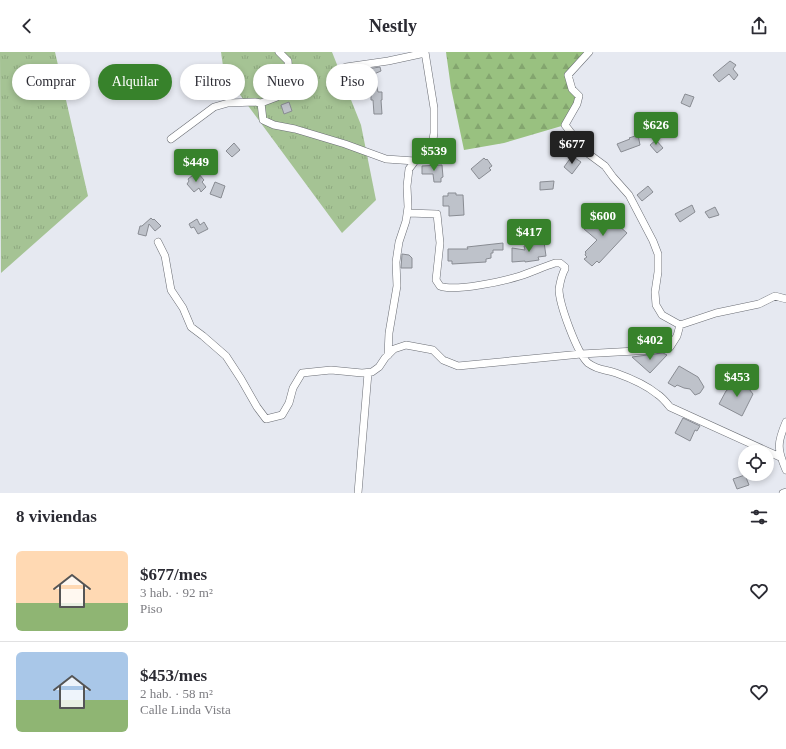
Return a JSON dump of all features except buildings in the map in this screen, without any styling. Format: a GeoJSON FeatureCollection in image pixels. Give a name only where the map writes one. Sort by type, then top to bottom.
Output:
{"type":"FeatureCollection","features":[{"type":"Feature","properties":{"kind":"street"},"geometry":{"type":"LineString","coordinates":[[171,139],[214,107],[228,103],[261,103],[277,97],[282,93],[289,74],[289,64],[279,52]]}},
{"type":"Feature","properties":{"kind":"street"},"geometry":{"type":"LineString","coordinates":[[261,103],[262,119],[269,123],[345,144],[386,159],[415,161],[425,158],[431,152],[434,133],[434,108],[425,52],[370,64]]}},
{"type":"Feature","properties":{"kind":"street"},"geometry":{"type":"LineString","coordinates":[[589,52],[568,75],[572,89],[579,96],[577,104],[565,125],[586,152],[605,166],[629,195],[658,254],[658,272],[655,292],[656,305],[662,315],[680,325],[716,313],[759,304],[775,296],[786,299]]}},
{"type":"Feature","properties":{"kind":"street"},"geometry":{"type":"LineString","coordinates":[[388,355],[389,333],[397,286],[396,262],[399,242],[408,213],[407,186],[409,169],[415,161]]}},
{"type":"Feature","properties":{"kind":"street"},"geometry":{"type":"LineString","coordinates":[[408,213],[437,214],[440,243],[436,280],[438,284],[445,288],[469,286],[519,276],[555,263],[560,263],[565,267],[559,288],[560,297],[572,335],[580,354],[587,362],[598,370],[615,372],[635,380],[657,394],[670,407],[780,457]]}},
{"type":"Feature","properties":{"kind":"street"},"geometry":{"type":"LineString","coordinates":[[158,242],[165,256],[171,290],[183,308],[191,327],[226,356],[253,401],[266,419],[282,415],[289,403],[293,388],[302,373],[331,370],[372,372],[379,367],[394,349],[406,345],[418,346],[433,350],[444,360],[458,366],[580,354],[654,350],[670,347],[677,336],[680,325]]}},
{"type":"Feature","properties":{"kind":"street"},"geometry":{"type":"LineString","coordinates":[[358,493],[368,373]]}},
{"type":"Feature","properties":{"kind":"street"},"geometry":{"type":"LineString","coordinates":[[786,422],[779,438],[780,457],[786,470]]}},
{"type":"Feature","properties":{"kind":"green space"},"geometry":{"type":"Polygon","coordinates":[[[0,52],[55,52],[58,64],[12,64],[12,100],[66,100],[88,196],[1,273],[0,52]]]}},
{"type":"Feature","properties":{"kind":"green space"},"geometry":{"type":"Polygon","coordinates":[[[221,52],[332,52],[337,64],[326,64],[326,100],[351,100],[361,125],[376,200],[342,233],[244,100],[245,64],[223,64],[221,52]]]}},
{"type":"Feature","properties":{"kind":"green space"},"geometry":{"type":"Polygon","coordinates":[[[446,52],[589,52],[568,75],[579,96],[565,125],[504,143],[464,150],[451,88],[446,52]]]}}]}
